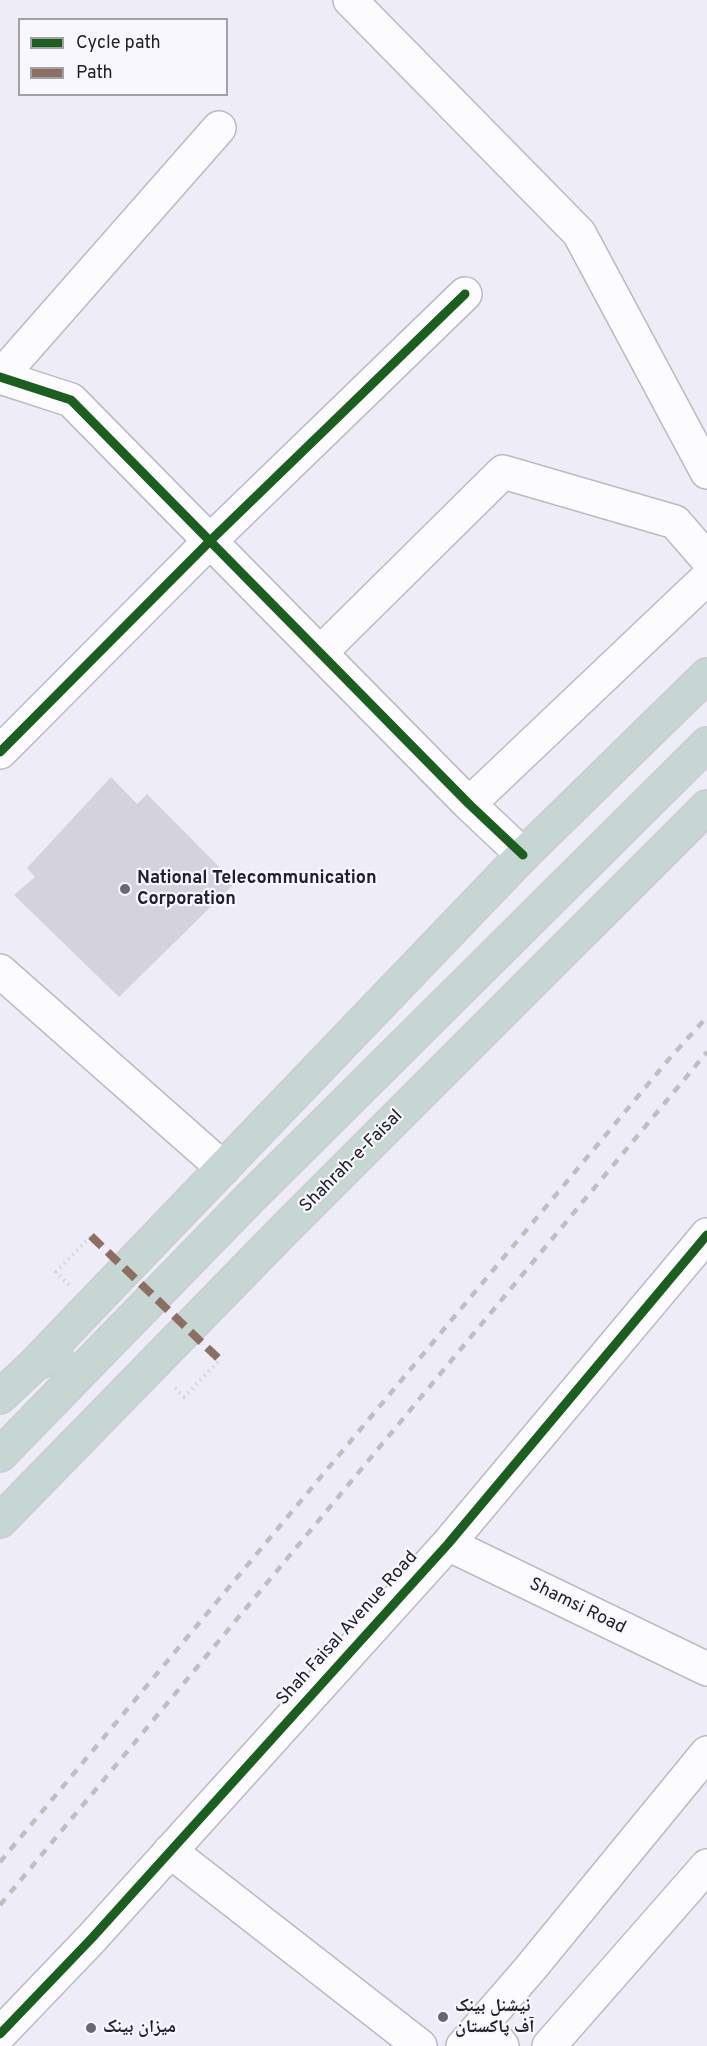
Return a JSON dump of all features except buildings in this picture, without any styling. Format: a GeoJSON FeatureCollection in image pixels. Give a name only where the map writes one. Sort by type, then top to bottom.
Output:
{"type":"FeatureCollection","features":[{"type":"Feature","properties":{"kind":"highway"},"geometry":{"type":"LineString","coordinates":[[0,1397],[35,1364],[523,855],[707,675]]}},
{"type":"Feature","properties":{"kind":"highway"},"geometry":{"type":"LineString","coordinates":[[0,1455],[249,1199],[707,744]]}},
{"type":"Feature","properties":{"kind":"highway","name":"Shahrah-e-Faisal"},"geometry":{"type":"LineString","coordinates":[[0,1521],[281,1233],[707,807]]}},
{"type":"Feature","properties":{"kind":"highway"},"geometry":{"type":"LineString","coordinates":[[35,1364],[128,1324]]}},
{"type":"Feature","properties":{"kind":"street"},"geometry":{"type":"LineString","coordinates":[[350,0],[579,233],[707,472]]}},
{"type":"Feature","properties":{"kind":"street"},"geometry":{"type":"LineString","coordinates":[[219,128],[0,377],[70,400],[469,804],[523,855]]}},
{"type":"Feature","properties":{"kind":"street"},"geometry":{"type":"LineString","coordinates":[[0,752],[210,541],[465,294]]}},
{"type":"Feature","properties":{"kind":"street"},"geometry":{"type":"LineString","coordinates":[[320,652],[503,472],[675,522],[707,559]]}},
{"type":"Feature","properties":{"kind":"street"},"geometry":{"type":"LineString","coordinates":[[469,804],[707,578]]}},
{"type":"Feature","properties":{"kind":"street"},"geometry":{"type":"LineString","coordinates":[[0,971],[223,1168]]}},
{"type":"Feature","properties":{"kind":"street","name":"Shah Faisal Avenue Road"},"geometry":{"type":"LineString","coordinates":[[0,2035],[92,1938],[448,1544],[707,1234]]}},
{"type":"Feature","properties":{"kind":"street","name":"Shamsi Road"},"geometry":{"type":"LineString","coordinates":[[448,1544],[707,1670]]}},
{"type":"Feature","properties":{"kind":"street"},"geometry":{"type":"LineString","coordinates":[[483,2038],[707,1753]]}},
{"type":"Feature","properties":{"kind":"street"},"geometry":{"type":"LineString","coordinates":[[170,1851],[420,2046]]}},
{"type":"Feature","properties":{"kind":"street"},"geometry":{"type":"LineString","coordinates":[[549,2046],[707,1866]]}},
{"type":"Feature","properties":{"kind":"street"},"geometry":{"type":"LineString","coordinates":[[0,2035],[7,2046]]}},
{"type":"Feature","properties":{"kind":"path"},"geometry":{"type":"LineString","coordinates":[[56,1272],[91,1236]]}},
{"type":"Feature","properties":{"kind":"path"},"geometry":{"type":"LineString","coordinates":[[184,1397],[220,1360]]}},
{"type":"Feature","properties":{"kind":"railway"},"geometry":{"type":"LineString","coordinates":[[0,1862],[669,1059],[707,1017]]}},
{"type":"Feature","properties":{"kind":"railway"},"geometry":{"type":"LineString","coordinates":[[0,1905],[707,1052]]}},
{"type":"Feature","properties":{"kind":"marked path"},"geometry":{"type":"LineString","coordinates":[[91,1236],[220,1360]]}},
{"type":"Feature","properties":{"kind":"cycle path"},"geometry":{"type":"LineString","coordinates":[[0,752],[210,541],[465,294]]}},
{"type":"Feature","properties":{"kind":"cycle path"},"geometry":{"type":"LineString","coordinates":[[0,377],[71,400],[469,804],[523,855]]}},
{"type":"Feature","properties":{"kind":"cycle path"},"geometry":{"type":"LineString","coordinates":[[0,2034],[92,1938],[448,1544],[707,1235]]}},
{"type":"Feature","properties":{"kind":"place","name":"National Telecommunication Corporation"},"geometry":{"type":"Point","coordinates":[125,889]}},
{"type":"Feature","properties":{"kind":"place","name":"نیشنل بینک آف پاکستان"},"geometry":{"type":"Point","coordinates":[443,2017]}},
{"type":"Feature","properties":{"kind":"place","name":"میزان بینک"},"geometry":{"type":"Point","coordinates":[91,2028]}}]}
